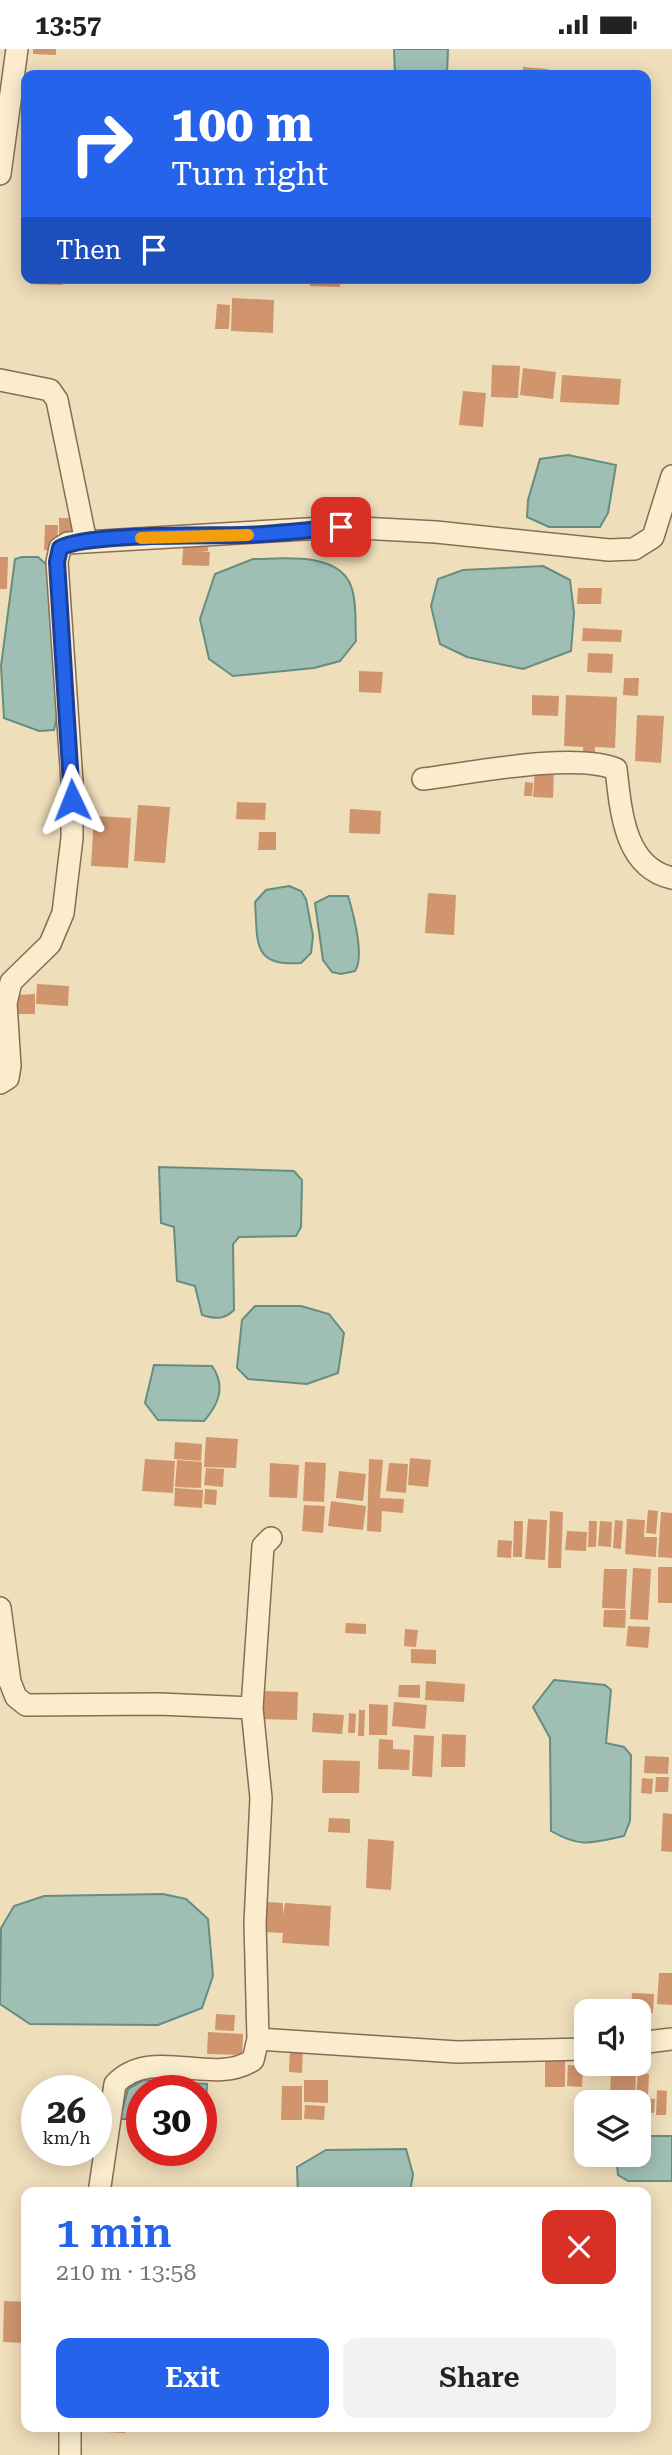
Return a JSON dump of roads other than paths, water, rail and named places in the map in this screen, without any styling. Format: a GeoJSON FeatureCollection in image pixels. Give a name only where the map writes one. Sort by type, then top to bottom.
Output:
{"type":"FeatureCollection","features":[{"type":"Feature","properties":{"kind":"street"},"geometry":{"type":"LineString","coordinates":[[0,174],[17,49]]}},
{"type":"Feature","properties":{"kind":"street"},"geometry":{"type":"LineString","coordinates":[[0,380],[50,390],[57,400],[86,542]]}},
{"type":"Feature","properties":{"kind":"street"},"geometry":{"type":"LineString","coordinates":[[0,1083],[8,1078],[10,1066],[6,1003],[11,982],[50,944],[63,913],[72,838],[72,782],[57,562],[60,548],[68,543],[158,536],[245,535],[341,527],[436,532],[609,550],[634,549],[653,537],[672,476]]}},
{"type":"Feature","properties":{"kind":"street"},"geometry":{"type":"LineString","coordinates":[[423,779],[548,764],[603,764],[616,769],[622,818],[634,852],[657,875],[672,878]]}},
{"type":"Feature","properties":{"kind":"street"},"geometry":{"type":"LineString","coordinates":[[100,2187],[115,2084],[126,2073],[150,2066],[240,2069],[253,2060],[258,2039],[256,1923],[261,1798],[252,1709],[263,1546],[271,1538]]}},
{"type":"Feature","properties":{"kind":"street"},"geometry":{"type":"LineString","coordinates":[[0,1608],[10,1682],[16,1697],[26,1705],[159,1704],[252,1709]]}},
{"type":"Feature","properties":{"kind":"street"},"geometry":{"type":"LineString","coordinates":[[258,2039],[457,2052],[574,2049]]}},
{"type":"Feature","properties":{"kind":"street"},"geometry":{"type":"LineString","coordinates":[[651,2042],[672,2039]]}},
{"type":"Feature","properties":{"kind":"street"},"geometry":{"type":"LineString","coordinates":[[70,2432],[70,2455]]}},
{"type":"Feature","properties":{"kind":"water"},"geometry":{"type":"Polygon","coordinates":[[[394,49],[448,49],[447,70],[395,70],[394,49]]]}},
{"type":"Feature","properties":{"kind":"water"},"geometry":{"type":"Polygon","coordinates":[[[568,455],[616,465],[608,513],[600,527],[549,527],[527,517],[528,500],[540,459],[568,455]]]}},
{"type":"Feature","properties":{"kind":"water"},"geometry":{"type":"Polygon","coordinates":[[[38,557],[48,566],[61,698],[54,730],[39,731],[4,718],[1,666],[15,559],[38,557]]]}},
{"type":"Feature","properties":{"kind":"water"},"geometry":{"type":"Polygon","coordinates":[[[253,559],[308,559],[334,567],[344,575],[351,586],[354,599],[356,641],[340,661],[314,668],[233,676],[209,659],[200,619],[215,574],[253,559]]]}},
{"type":"Feature","properties":{"kind":"water"},"geometry":{"type":"Polygon","coordinates":[[[543,566],[570,580],[574,613],[571,651],[523,669],[467,657],[440,644],[431,606],[438,579],[463,570],[543,566]]]}},
{"type":"Feature","properties":{"kind":"water"},"geometry":{"type":"Polygon","coordinates":[[[289,886],[301,891],[306,899],[313,936],[311,953],[301,963],[273,961],[260,949],[258,939],[255,902],[266,890],[289,886]]]}},
{"type":"Feature","properties":{"kind":"water"},"geometry":{"type":"Polygon","coordinates":[[[329,896],[348,896],[358,945],[359,956],[355,971],[341,974],[332,972],[323,960],[315,903],[329,896]]]}},
{"type":"Feature","properties":{"kind":"water"},"geometry":{"type":"Polygon","coordinates":[[[159,1167],[294,1171],[302,1180],[301,1227],[296,1236],[239,1237],[233,1244],[234,1310],[227,1316],[215,1318],[202,1315],[195,1286],[177,1281],[174,1227],[161,1223],[159,1167]]]}},
{"type":"Feature","properties":{"kind":"water"},"geometry":{"type":"Polygon","coordinates":[[[255,1306],[301,1306],[329,1314],[344,1333],[338,1373],[307,1384],[248,1379],[237,1368],[242,1320],[255,1306]]]}},
{"type":"Feature","properties":{"kind":"water"},"geometry":{"type":"Polygon","coordinates":[[[154,1365],[212,1366],[219,1381],[219,1395],[214,1408],[204,1421],[158,1420],[145,1403],[154,1365]]]}},
{"type":"Feature","properties":{"kind":"water"},"geometry":{"type":"Polygon","coordinates":[[[554,1680],[605,1685],[611,1690],[606,1743],[624,1747],[631,1755],[630,1821],[624,1836],[586,1843],[570,1840],[551,1831],[550,1738],[533,1707],[554,1680]]]}},
{"type":"Feature","properties":{"kind":"water"},"geometry":{"type":"Polygon","coordinates":[[[163,1894],[186,1899],[208,1919],[213,1976],[202,2008],[158,2025],[30,2024],[0,2004],[1,1928],[14,1906],[44,1896],[163,1894]]]}},
{"type":"Feature","properties":{"kind":"water"},"geometry":{"type":"Polygon","coordinates":[[[126,2096],[126,2119],[120,2119],[126,2096]]]}},
{"type":"Feature","properties":{"kind":"water"},"geometry":{"type":"Polygon","coordinates":[[[651,2136],[672,2136],[672,2181],[628,2181],[618,2175],[617,2167],[651,2167],[651,2136]]]}},
{"type":"Feature","properties":{"kind":"water"},"geometry":{"type":"Polygon","coordinates":[[[406,2149],[413,2174],[411,2187],[298,2187],[297,2167],[326,2150],[406,2149]]]}}]}
